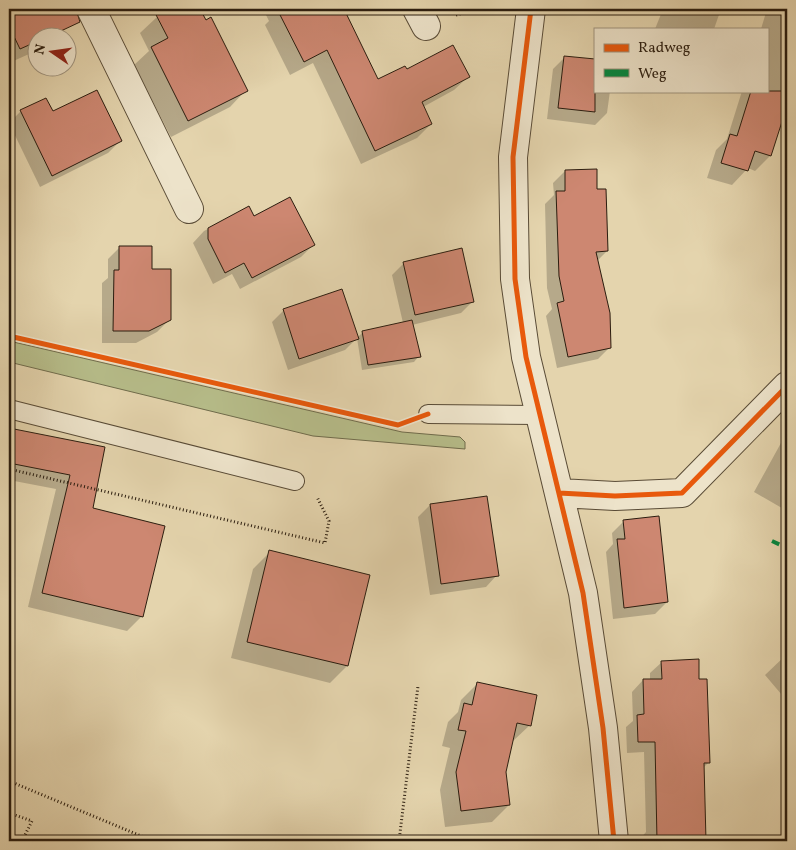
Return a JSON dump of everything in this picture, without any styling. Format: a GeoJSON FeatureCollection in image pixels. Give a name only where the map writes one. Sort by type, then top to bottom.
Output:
{"type":"FeatureCollection","features":[{"type":"Feature","properties":{"kind":"street"},"geometry":{"type":"LineString","coordinates":[[91,9],[189,209]]}},
{"type":"Feature","properties":{"kind":"street"},"geometry":{"type":"LineString","coordinates":[[531,9],[513,157],[515,278],[526,357],[582,593],[603,728],[614,841]]}},
{"type":"Feature","properties":{"kind":"street"},"geometry":{"type":"LineString","coordinates":[[559,493],[615,496],[682,493],[787,386]]}},
{"type":"Feature","properties":{"kind":"lane"},"geometry":{"type":"LineString","coordinates":[[9,409],[295,481]]}},
{"type":"Feature","properties":{"kind":"lane"},"geometry":{"type":"LineString","coordinates":[[428,414],[540,415]]}},
{"type":"Feature","properties":{"kind":"path"},"geometry":{"type":"LineString","coordinates":[[9,469],[326,543],[329,521],[320,500],[307,486],[295,481]]}},
{"type":"Feature","properties":{"kind":"path"},"geometry":{"type":"LineString","coordinates":[[399,841],[418,686]]}},
{"type":"Feature","properties":{"kind":"path"},"geometry":{"type":"LineString","coordinates":[[9,781],[153,841]]}},
{"type":"Feature","properties":{"kind":"path"},"geometry":{"type":"LineString","coordinates":[[9,813],[32,821],[22,841]]}},
{"type":"Feature","properties":{"kind":"green space"},"geometry":{"type":"Polygon","coordinates":[[[9,341],[402,432],[460,437],[465,442],[465,449],[313,436],[9,362],[9,341]]]}},
{"type":"Feature","properties":{"kind":"building"},"geometry":{"type":"Polygon","coordinates":[[[9,9],[76,9],[80,22],[67,28],[28,28],[28,45],[20,49],[9,26],[9,9]]]}},
{"type":"Feature","properties":{"kind":"building"},"geometry":{"type":"Polygon","coordinates":[[[153,9],[200,9],[206,20],[211,17],[248,91],[188,121],[151,47],[168,38],[153,9]]]}},
{"type":"Feature","properties":{"kind":"building"},"geometry":{"type":"Polygon","coordinates":[[[277,9],[344,9],[378,79],[405,66],[407,69],[453,45],[470,77],[422,102],[432,124],[375,151],[327,50],[304,62],[277,9]]]}},
{"type":"Feature","properties":{"kind":"building"},"geometry":{"type":"Polygon","coordinates":[[[564,56],[594,59],[595,112],[558,108],[564,56]]]}},
{"type":"Feature","properties":{"kind":"building"},"geometry":{"type":"Polygon","coordinates":[[[97,90],[122,141],[52,176],[20,110],[46,98],[53,111],[97,90]]]}},
{"type":"Feature","properties":{"kind":"building"},"geometry":{"type":"Polygon","coordinates":[[[787,91],[787,106],[771,156],[755,151],[748,171],[721,163],[730,134],[737,136],[751,92],[787,91]]]}},
{"type":"Feature","properties":{"kind":"building"},"geometry":{"type":"Polygon","coordinates":[[[597,169],[597,189],[606,189],[608,251],[596,252],[610,313],[611,348],[568,357],[557,303],[564,301],[559,276],[556,191],[565,191],[565,170],[597,169]]]}},
{"type":"Feature","properties":{"kind":"building"},"geometry":{"type":"Polygon","coordinates":[[[290,197],[315,245],[252,278],[244,263],[225,273],[208,239],[208,228],[249,206],[254,216],[290,197]]]}},
{"type":"Feature","properties":{"kind":"building"},"geometry":{"type":"Polygon","coordinates":[[[119,246],[152,246],[152,269],[171,269],[171,320],[149,331],[113,331],[114,270],[119,270],[119,246]]]}},
{"type":"Feature","properties":{"kind":"building"},"geometry":{"type":"Polygon","coordinates":[[[462,248],[474,302],[415,315],[403,262],[462,248]]]}},
{"type":"Feature","properties":{"kind":"building"},"geometry":{"type":"Polygon","coordinates":[[[342,289],[359,339],[299,359],[283,309],[342,289]]]}},
{"type":"Feature","properties":{"kind":"building"},"geometry":{"type":"Polygon","coordinates":[[[412,320],[421,357],[368,365],[362,331],[412,320]]]}},
{"type":"Feature","properties":{"kind":"building"},"geometry":{"type":"Polygon","coordinates":[[[9,428],[105,447],[93,508],[165,526],[143,617],[42,593],[70,475],[9,463],[9,428]]]}},
{"type":"Feature","properties":{"kind":"building"},"geometry":{"type":"Polygon","coordinates":[[[487,496],[499,576],[441,584],[430,504],[487,496]]]}},
{"type":"Feature","properties":{"kind":"building"},"geometry":{"type":"Polygon","coordinates":[[[659,516],[668,602],[624,608],[617,539],[625,539],[623,520],[659,516]]]}},
{"type":"Feature","properties":{"kind":"building"},"geometry":{"type":"Polygon","coordinates":[[[269,550],[370,575],[348,666],[247,642],[269,550]]]}},
{"type":"Feature","properties":{"kind":"building"},"geometry":{"type":"Polygon","coordinates":[[[699,659],[699,679],[707,679],[710,763],[704,763],[706,841],[657,841],[655,742],[638,742],[637,715],[644,714],[643,679],[662,679],[661,661],[699,659]]]}},
{"type":"Feature","properties":{"kind":"building"},"geometry":{"type":"Polygon","coordinates":[[[477,682],[537,695],[531,726],[517,723],[506,772],[510,805],[461,811],[456,772],[466,731],[458,730],[464,703],[472,705],[477,682]]]}},
{"type":"Feature","properties":{"kind":"marked path"},"geometry":{"type":"LineString","coordinates":[[772,541],[787,548]]}},
{"type":"Feature","properties":{"kind":"cycle path"},"geometry":{"type":"LineString","coordinates":[[531,9],[513,157],[515,279],[526,357],[583,593],[603,728],[614,841]]}},
{"type":"Feature","properties":{"kind":"cycle path"},"geometry":{"type":"LineString","coordinates":[[9,336],[398,425],[428,414]]}},
{"type":"Feature","properties":{"kind":"cycle path"},"geometry":{"type":"LineString","coordinates":[[559,493],[615,496],[682,493],[787,386]]}}]}
